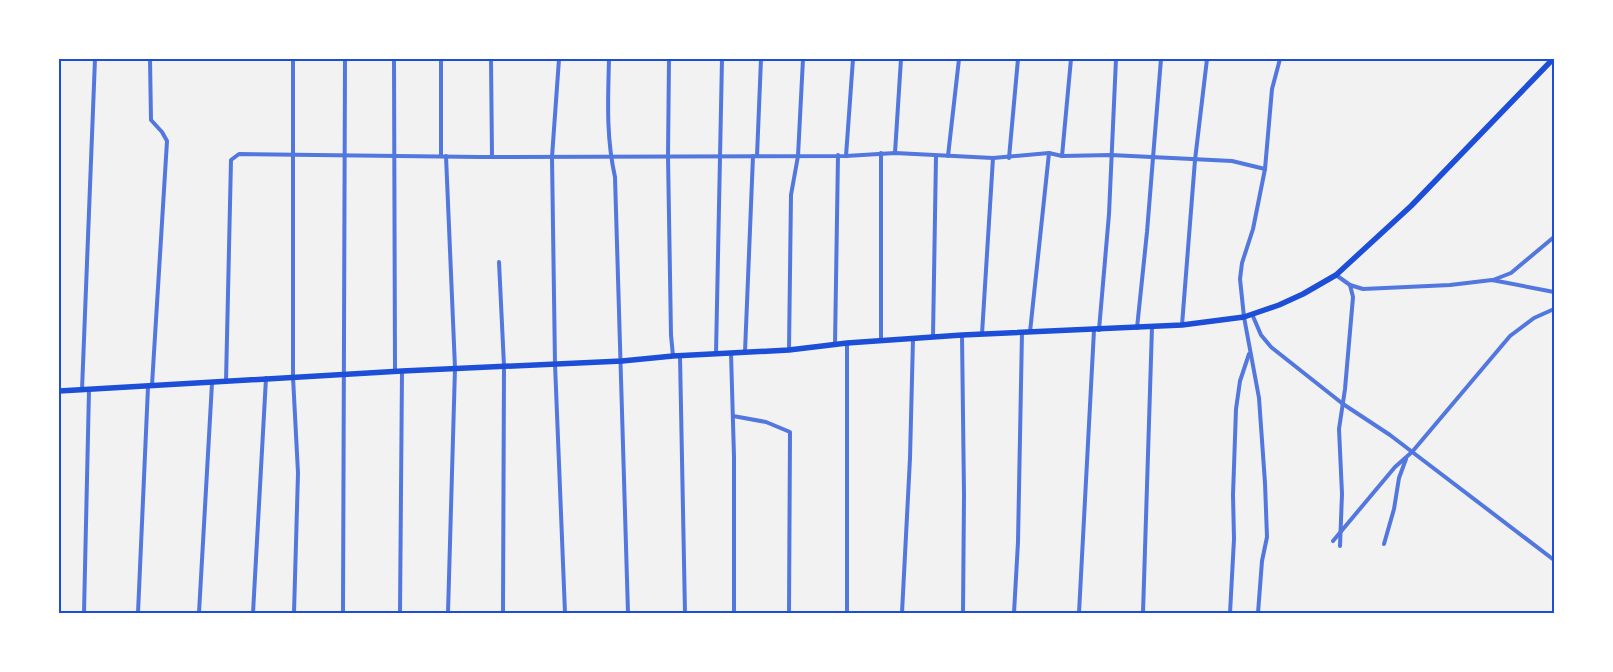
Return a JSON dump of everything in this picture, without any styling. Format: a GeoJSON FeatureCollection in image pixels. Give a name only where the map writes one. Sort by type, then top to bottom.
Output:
{"type":"FeatureCollection","features":[{"type":"Feature","properties":{"kind":"main road"},"geometry":{"type":"LineString","coordinates":[[59,391],[395,371],[622,361],[673,356],[789,350],[847,343],[962,335],[1182,325],[1244,317],[1303,294],[1336,274],[1411,206],[1553,59]]}},
{"type":"Feature","properties":{"kind":"street"},"geometry":{"type":"LineString","coordinates":[[82,390],[95,59]]}},
{"type":"Feature","properties":{"kind":"street"},"geometry":{"type":"LineString","coordinates":[[138,613],[150,386],[167,141],[151,120],[150,59]]}},
{"type":"Feature","properties":{"kind":"street"},"geometry":{"type":"LineString","coordinates":[[292,59],[294,377],[298,473],[294,613]]}},
{"type":"Feature","properties":{"kind":"street"},"geometry":{"type":"LineString","coordinates":[[343,613],[346,59]]}},
{"type":"Feature","properties":{"kind":"street"},"geometry":{"type":"LineString","coordinates":[[394,59],[395,371]]}},
{"type":"Feature","properties":{"kind":"street"},"geometry":{"type":"LineString","coordinates":[[441,59],[443,156],[455,368],[448,613]]}},
{"type":"Feature","properties":{"kind":"street"},"geometry":{"type":"LineString","coordinates":[[492,59],[492,157]]}},
{"type":"Feature","properties":{"kind":"street"},"geometry":{"type":"LineString","coordinates":[[559,59],[552,157],[555,364],[565,613]]}},
{"type":"Feature","properties":{"kind":"street"},"geometry":{"type":"LineString","coordinates":[[609,59],[607,125],[610,155],[615,177],[622,361],[628,613]]}},
{"type":"Feature","properties":{"kind":"street"},"geometry":{"type":"LineString","coordinates":[[669,59],[668,156],[673,356]]}},
{"type":"Feature","properties":{"kind":"street"},"geometry":{"type":"LineString","coordinates":[[716,354],[722,59]]}},
{"type":"Feature","properties":{"kind":"street"},"geometry":{"type":"LineString","coordinates":[[744,352],[761,59]]}},
{"type":"Feature","properties":{"kind":"street"},"geometry":{"type":"LineString","coordinates":[[789,350],[791,195],[798,156],[804,59]]}},
{"type":"Feature","properties":{"kind":"street"},"geometry":{"type":"LineString","coordinates":[[846,156],[852,59]]}},
{"type":"Feature","properties":{"kind":"street"},"geometry":{"type":"LineString","coordinates":[[895,154],[902,59]]}},
{"type":"Feature","properties":{"kind":"street"},"geometry":{"type":"LineString","coordinates":[[948,156],[959,59]]}},
{"type":"Feature","properties":{"kind":"street"},"geometry":{"type":"LineString","coordinates":[[1009,158],[1018,59]]}},
{"type":"Feature","properties":{"kind":"street"},"geometry":{"type":"LineString","coordinates":[[1062,156],[1071,59]]}},
{"type":"Feature","properties":{"kind":"street"},"geometry":{"type":"LineString","coordinates":[[1079,613],[1097,330],[1109,214],[1116,59]]}},
{"type":"Feature","properties":{"kind":"street"},"geometry":{"type":"LineString","coordinates":[[1137,328],[1161,59]]}},
{"type":"Feature","properties":{"kind":"street"},"geometry":{"type":"LineString","coordinates":[[1182,325],[1195,160],[1207,59]]}},
{"type":"Feature","properties":{"kind":"street"},"geometry":{"type":"LineString","coordinates":[[1258,613],[1262,561],[1267,537],[1266,483],[1262,428],[1244,317],[1240,279],[1242,263],[1253,229],[1265,170],[1272,89],[1280,59]]}},
{"type":"Feature","properties":{"kind":"street"},"geometry":{"type":"LineString","coordinates":[[226,382],[231,160],[239,154],[492,157],[610,155],[846,156],[895,154],[1009,158],[1048,153],[1062,156],[1111,155],[1232,161],[1265,170]]}},
{"type":"Feature","properties":{"kind":"street"},"geometry":{"type":"LineString","coordinates":[[1030,332],[1048,153]]}},
{"type":"Feature","properties":{"kind":"street"},"geometry":{"type":"LineString","coordinates":[[881,154],[882,341]]}},
{"type":"Feature","properties":{"kind":"street"},"geometry":{"type":"LineString","coordinates":[[835,345],[838,155]]}},
{"type":"Feature","properties":{"kind":"street"},"geometry":{"type":"LineString","coordinates":[[933,337],[936,156]]}},
{"type":"Feature","properties":{"kind":"street"},"geometry":{"type":"LineString","coordinates":[[982,334],[993,158]]}},
{"type":"Feature","properties":{"kind":"street"},"geometry":{"type":"LineString","coordinates":[[1336,274],[1350,285],[1363,289],[1450,285],[1492,280],[1511,273],[1554,237]]}},
{"type":"Feature","properties":{"kind":"street"},"geometry":{"type":"LineString","coordinates":[[499,262],[504,366],[503,613]]}},
{"type":"Feature","properties":{"kind":"street"},"geometry":{"type":"LineString","coordinates":[[1492,280],[1554,292]]}},
{"type":"Feature","properties":{"kind":"street"},"geometry":{"type":"LineString","coordinates":[[1340,546],[1342,494],[1339,429],[1343,404],[1352,297],[1350,285]]}},
{"type":"Feature","properties":{"kind":"street"},"geometry":{"type":"LineString","coordinates":[[1384,544],[1394,509],[1403,464],[1410,454],[1510,336],[1534,318],[1554,310]]}},
{"type":"Feature","properties":{"kind":"street"},"geometry":{"type":"LineString","coordinates":[[1252,314],[1261,335],[1271,347],[1343,404],[1390,435],[1410,454],[1554,560]]}},
{"type":"Feature","properties":{"kind":"street"},"geometry":{"type":"LineString","coordinates":[[1143,613],[1152,327]]}},
{"type":"Feature","properties":{"kind":"street"},"geometry":{"type":"LineString","coordinates":[[1014,613],[1018,542],[1022,332]]}},
{"type":"Feature","properties":{"kind":"street"},"geometry":{"type":"LineString","coordinates":[[962,335],[963,613]]}},
{"type":"Feature","properties":{"kind":"street"},"geometry":{"type":"LineString","coordinates":[[902,613],[910,458],[913,339]]}},
{"type":"Feature","properties":{"kind":"street"},"geometry":{"type":"LineString","coordinates":[[847,343],[847,613]]}},
{"type":"Feature","properties":{"kind":"street"},"geometry":{"type":"LineString","coordinates":[[1230,613],[1234,539],[1233,496],[1236,409],[1240,381],[1248,362],[1250,349]]}},
{"type":"Feature","properties":{"kind":"street"},"geometry":{"type":"LineString","coordinates":[[731,353],[734,613]]}},
{"type":"Feature","properties":{"kind":"street"},"geometry":{"type":"LineString","coordinates":[[680,356],[684,613]]}},
{"type":"Feature","properties":{"kind":"street"},"geometry":{"type":"LineString","coordinates":[[400,613],[402,371]]}},
{"type":"Feature","properties":{"kind":"street"},"geometry":{"type":"LineString","coordinates":[[253,613],[266,378]]}},
{"type":"Feature","properties":{"kind":"street"},"geometry":{"type":"LineString","coordinates":[[199,613],[212,383]]}},
{"type":"Feature","properties":{"kind":"street"},"geometry":{"type":"LineString","coordinates":[[84,613],[89,390]]}},
{"type":"Feature","properties":{"kind":"street"},"geometry":{"type":"LineString","coordinates":[[733,416],[766,422],[790,432],[789,613]]}},
{"type":"Feature","properties":{"kind":"street"},"geometry":{"type":"LineString","coordinates":[[1333,541],[1395,467],[1410,454]]}}]}
